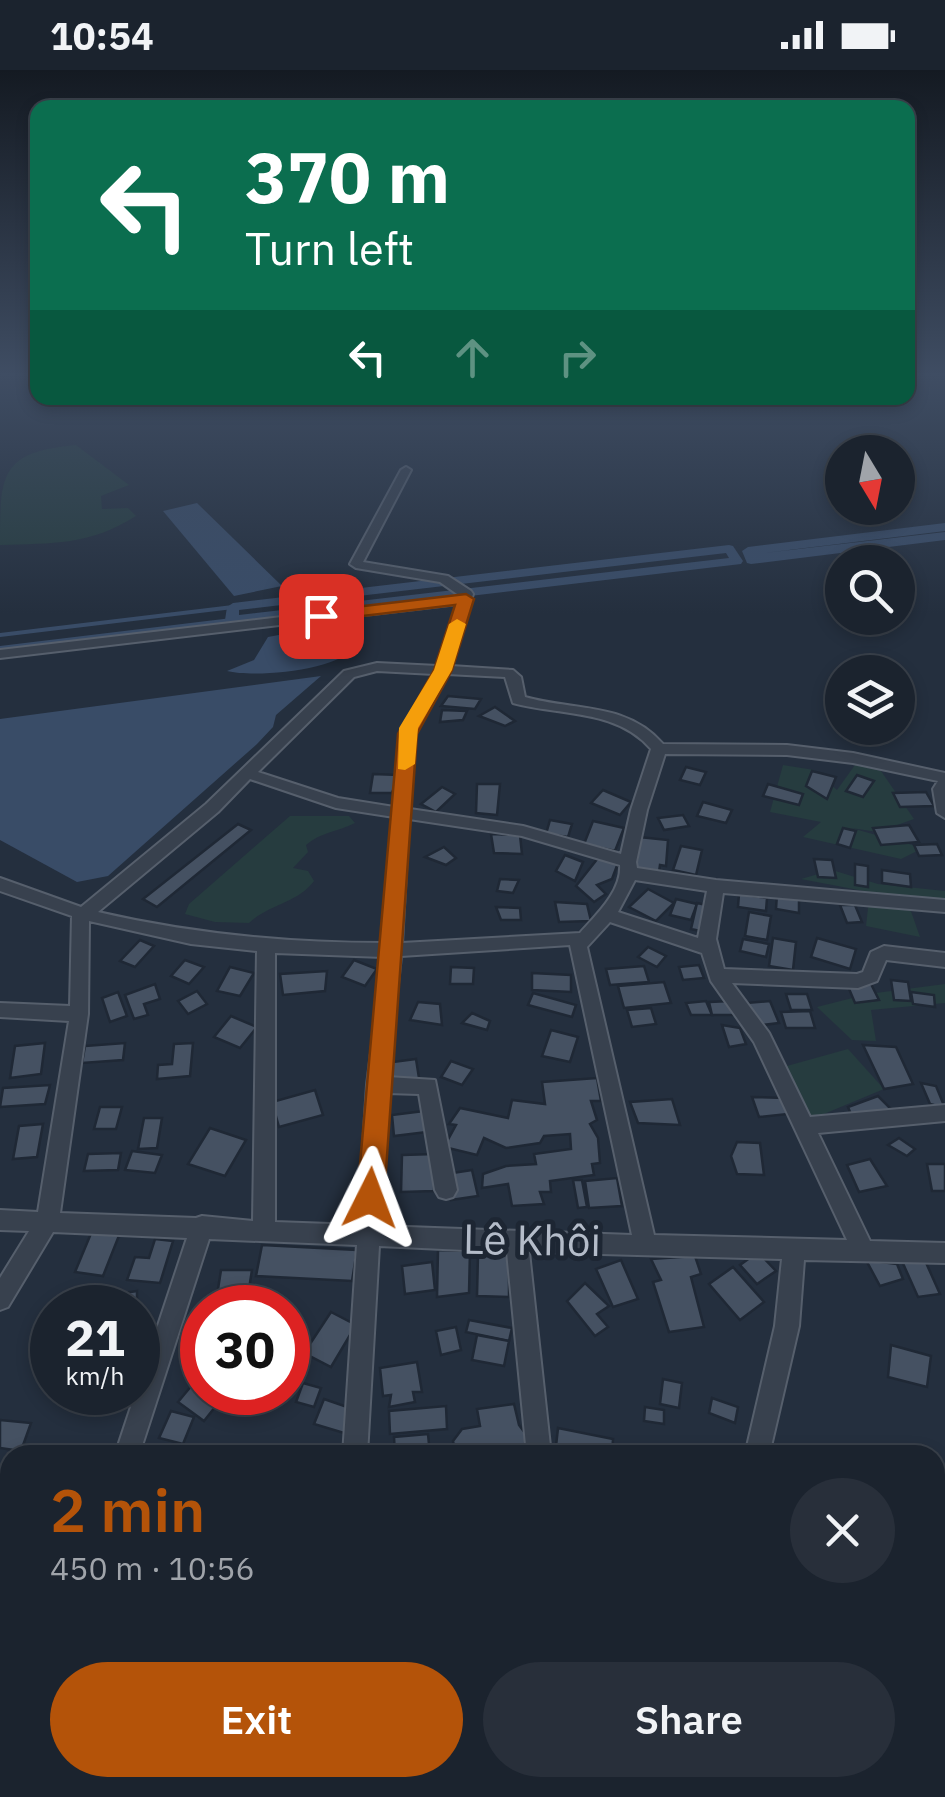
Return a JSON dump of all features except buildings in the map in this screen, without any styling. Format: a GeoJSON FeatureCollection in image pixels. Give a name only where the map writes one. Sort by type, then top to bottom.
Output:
{"type":"FeatureCollection","features":[{"type":"Feature","properties":{"kind":"street"},"geometry":{"type":"LineString","coordinates":[[406,470],[356,564],[447,580],[466,596]]}},
{"type":"Feature","properties":{"kind":"street"},"geometry":{"type":"LineString","coordinates":[[0,654],[466,596]]}},
{"type":"Feature","properties":{"kind":"street"},"geometry":{"type":"LineString","coordinates":[[357,1445],[377,1085],[393,950],[399,814],[409,728],[443,670],[466,596]]}},
{"type":"Feature","properties":{"kind":"street"},"geometry":{"type":"LineString","coordinates":[[0,1299],[48,1220],[79,1014],[80,916],[247,774],[349,674],[377,667],[508,674],[514,678],[518,700],[600,712],[647,730],[659,749],[629,868],[606,914],[578,946],[645,1242]]}},
{"type":"Feature","properties":{"kind":"street"},"geometry":{"type":"LineString","coordinates":[[659,749],[788,750],[945,770],[945,814]]}},
{"type":"Feature","properties":{"kind":"street"},"geometry":{"type":"LineString","coordinates":[[247,774],[336,802],[523,832],[629,868],[716,886],[945,906]]}},
{"type":"Feature","properties":{"kind":"street"},"geometry":{"type":"LineString","coordinates":[[0,884],[80,916],[138,930],[266,946],[393,950],[546,938],[583,940]]}},
{"type":"Feature","properties":{"kind":"street"},"geometry":{"type":"LineString","coordinates":[[716,886],[708,948],[716,976],[762,1038],[864,1250]]}},
{"type":"Feature","properties":{"kind":"street"},"geometry":{"type":"LineString","coordinates":[[606,914],[708,948]]}},
{"type":"Feature","properties":{"kind":"street"},"geometry":{"type":"LineString","coordinates":[[264,1228],[266,946]]}},
{"type":"Feature","properties":{"kind":"street"},"geometry":{"type":"LineString","coordinates":[[716,976],[858,980],[871,976],[877,957],[884,953],[945,960]]}},
{"type":"Feature","properties":{"kind":"street"},"geometry":{"type":"LineString","coordinates":[[0,1010],[79,1014]]}},
{"type":"Feature","properties":{"kind":"street"},"geometry":{"type":"LineString","coordinates":[[377,1085],[428,1086],[446,1190]]}},
{"type":"Feature","properties":{"kind":"street"},"geometry":{"type":"LineString","coordinates":[[803,1126],[945,1114]]}},
{"type":"Feature","properties":{"kind":"street","name":"Lê Khôi"},"geometry":{"type":"LineString","coordinates":[[0,1220],[264,1228],[517,1242],[645,1242],[945,1253]]}},
{"type":"Feature","properties":{"kind":"street"},"geometry":{"type":"LineString","coordinates":[[130,1445],[202,1226]]}},
{"type":"Feature","properties":{"kind":"street"},"geometry":{"type":"LineString","coordinates":[[517,1242],[538,1445]]}},
{"type":"Feature","properties":{"kind":"street"},"geometry":{"type":"LineString","coordinates":[[759,1445],[787,1326],[794,1249],[782,1248]]}},
{"type":"Feature","properties":{"kind":"green space"},"geometry":{"type":"Polygon","coordinates":[[[86,453],[129,485],[101,496],[102,509],[128,508],[136,516],[86,538],[0,545],[4,484],[19,461],[32,454],[86,453]]]}},
{"type":"Feature","properties":{"kind":"green space"},"geometry":{"type":"Polygon","coordinates":[[[783,765],[814,770],[837,790],[855,765],[881,771],[914,819],[878,832],[851,828],[923,848],[901,859],[803,837],[821,822],[770,812],[783,765]]]}},
{"type":"Feature","properties":{"kind":"green space"},"geometry":{"type":"Polygon","coordinates":[[[290,816],[349,816],[355,823],[306,845],[308,852],[293,868],[308,871],[314,881],[300,894],[249,923],[215,922],[185,914],[189,904],[290,816]]]}},
{"type":"Feature","properties":{"kind":"green space"},"geometry":{"type":"Polygon","coordinates":[[[832,870],[878,884],[945,891],[945,906],[907,900],[920,937],[866,926],[869,899],[900,898],[801,879],[832,870]]]}},
{"type":"Feature","properties":{"kind":"green space"},"geometry":{"type":"Polygon","coordinates":[[[945,984],[945,1003],[871,1010],[876,1041],[852,1040],[817,1007],[868,994],[945,984]]]}},
{"type":"Feature","properties":{"kind":"green space"},"geometry":{"type":"Polygon","coordinates":[[[848,1049],[884,1089],[807,1121],[776,1069],[848,1049]]]}},
{"type":"Feature","properties":{"kind":"water"},"geometry":{"type":"Polygon","coordinates":[[[197,503],[282,586],[234,596],[163,511],[197,503]]]}},
{"type":"Feature","properties":{"kind":"water"},"geometry":{"type":"Polygon","coordinates":[[[316,628],[326,633],[348,631],[358,643],[350,653],[318,666],[277,673],[227,671],[254,660],[268,637],[316,628]]]}},
{"type":"Feature","properties":{"kind":"water"},"geometry":{"type":"Polygon","coordinates":[[[321,676],[276,715],[273,727],[257,744],[108,876],[77,882],[0,840],[0,719],[321,676]]]}},
{"type":"Feature","properties":{"kind":"waterway"},"geometry":{"type":"LineString","coordinates":[[945,527],[748,551],[751,560],[945,536]]}},
{"type":"Feature","properties":{"kind":"waterway"},"geometry":{"type":"LineString","coordinates":[[729,549],[737,561],[232,620],[233,607],[729,549]]}},
{"type":"Feature","properties":{"kind":"waterway"},"geometry":{"type":"LineString","coordinates":[[0,635],[233,607]]}},
{"type":"Feature","properties":{"kind":"waterway"},"geometry":{"type":"LineString","coordinates":[[0,648],[232,620]]}},
{"type":"Feature","properties":{"kind":"slow traffic"},"geometry":{"type":"LineString","coordinates":[[405,764],[409,728],[443,670],[457,624]]}},
{"type":"Feature","properties":{"kind":"route"},"geometry":{"type":"LineString","coordinates":[[321,616],[466,599],[443,670],[407,734],[393,950],[378,1062],[370,1198]]}}]}
